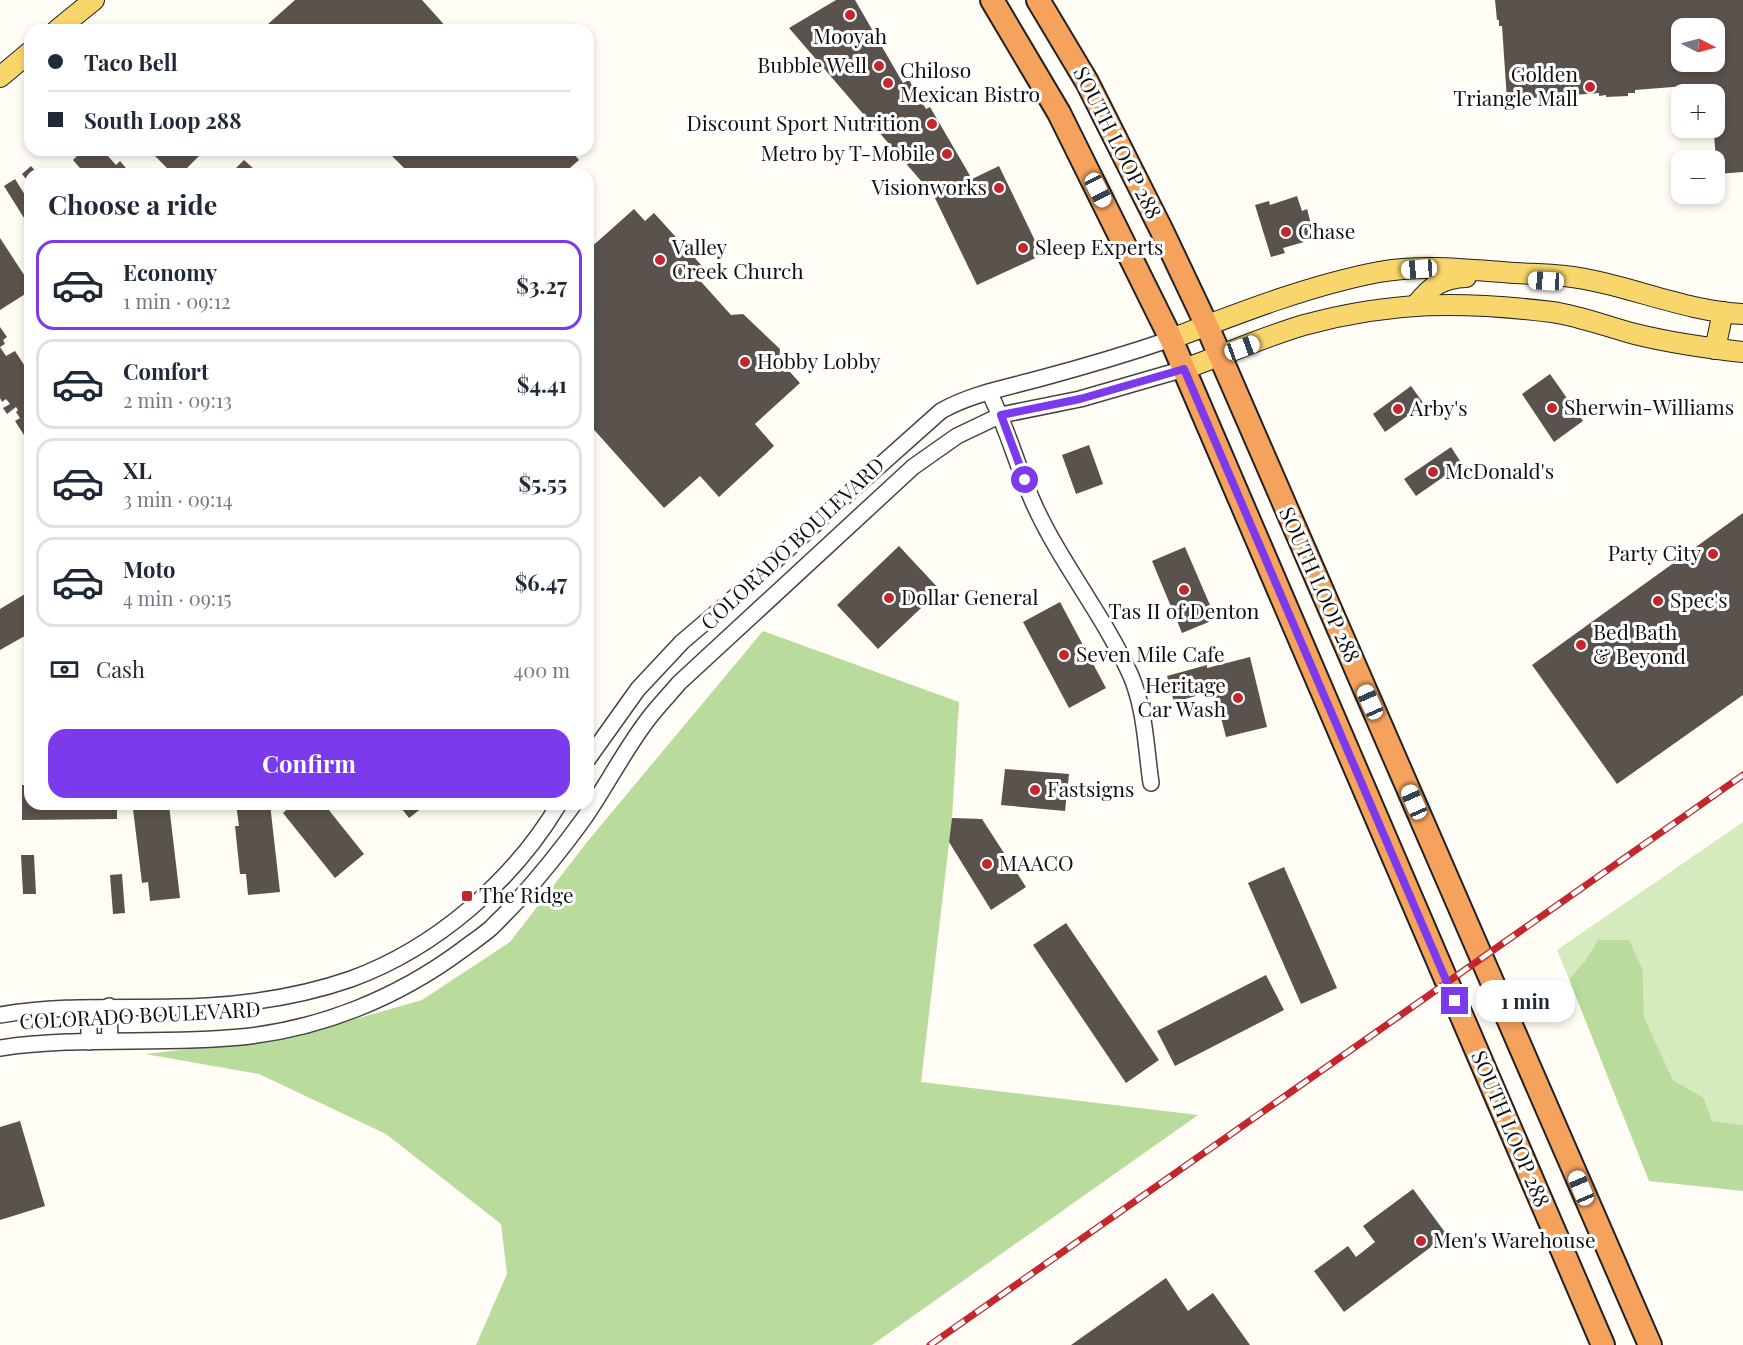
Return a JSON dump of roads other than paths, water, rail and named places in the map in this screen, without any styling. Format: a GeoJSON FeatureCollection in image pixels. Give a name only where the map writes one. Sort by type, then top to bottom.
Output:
{"type":"FeatureCollection","features":[{"type":"Feature","properties":{"kind":"highway","name":"SOUTH LOOP 288"},"geometry":{"type":"LineString","coordinates":[[993,0],[1059,113],[1171,339],[1603,1345]]}},
{"type":"Feature","properties":{"kind":"highway","name":"SOUTH LOOP 288"},"geometry":{"type":"LineString","coordinates":[[1038,0],[1087,82],[1207,326],[1650,1345]]}},
{"type":"Feature","properties":{"kind":"main road"},"geometry":{"type":"LineString","coordinates":[[64,24],[94,0]]}},
{"type":"Feature","properties":{"kind":"main road"},"geometry":{"type":"LineString","coordinates":[[0,77],[24,57]]}},
{"type":"Feature","properties":{"kind":"main road","name":"COLORADO BOULEVARD"},"geometry":{"type":"LineString","coordinates":[[1171,339],[1332,284],[1381,272],[1447,268],[1564,276],[1733,313]]}},
{"type":"Feature","properties":{"kind":"main road"},"geometry":{"type":"LineString","coordinates":[[1416,305],[1428,290],[1450,278],[1476,277],[1546,281],[1564,276]]}},
{"type":"Feature","properties":{"kind":"main road","name":"COLORADO BOULEVARD"},"geometry":{"type":"LineString","coordinates":[[1184,369],[1302,326],[1369,310],[1416,305],[1487,304],[1553,312],[1638,335],[1696,347],[1743,352]]}},
{"type":"Feature","properties":{"kind":"main road"},"geometry":{"type":"LineString","coordinates":[[1715,349],[1733,313]]}},
{"type":"Feature","properties":{"kind":"street","name":"COLORADO BOULEVARD"},"geometry":{"type":"LineString","coordinates":[[594,751],[638,689],[682,642],[714,616],[941,411],[958,402],[989,392],[1117,358],[1171,339]]}},
{"type":"Feature","properties":{"kind":"street","name":"COLORADO BOULEVARD"},"geometry":{"type":"LineString","coordinates":[[594,803],[649,718],[679,684],[913,467],[957,436],[1001,415],[1080,399],[1184,369]]}},
{"type":"Feature","properties":{"kind":"street"},"geometry":{"type":"LineString","coordinates":[[989,392],[1001,415],[1032,501],[1055,546],[1106,628],[1132,677],[1141,711],[1150,783]]}},
{"type":"Feature","properties":{"kind":"street"},"geometry":{"type":"LineString","coordinates":[[714,616],[731,635]]}},
{"type":"Feature","properties":{"kind":"street","name":"COLORADO BOULEVARD"},"geometry":{"type":"LineString","coordinates":[[0,1015],[109,1006],[230,1004],[289,996],[351,978],[399,956],[444,929],[473,906],[524,854],[555,810]]}},
{"type":"Feature","properties":{"kind":"street","name":"COLORADO BOULEVARD"},"geometry":{"type":"LineString","coordinates":[[0,1048],[110,1041],[240,1037],[314,1024],[358,1009],[405,986],[444,963],[489,930],[527,892],[589,810]]}},
{"type":"Feature","properties":{"kind":"street"},"geometry":{"type":"LineString","coordinates":[[540,834],[559,852]]}},
{"type":"Feature","properties":{"kind":"street"},"geometry":{"type":"LineString","coordinates":[[524,854],[543,872]]}},
{"type":"Feature","properties":{"kind":"street"},"geometry":{"type":"LineString","coordinates":[[109,1006],[110,1041]]}},
{"type":"Feature","properties":{"kind":"street"},"geometry":{"type":"LineString","coordinates":[[89,1008],[89,1042]]}},
{"type":"Feature","properties":{"kind":"railway"},"geometry":{"type":"LineString","coordinates":[[930,1345],[1743,775]]}},
{"type":"Feature","properties":{"kind":"place","name":"Mooyah"},"geometry":{"type":"Point","coordinates":[850,15]}},
{"type":"Feature","properties":{"kind":"place","name":"Bubble Well"},"geometry":{"type":"Point","coordinates":[879,66]}},
{"type":"Feature","properties":{"kind":"place","name":"Chiloso Mexican Bistro"},"geometry":{"type":"Point","coordinates":[888,83]}},
{"type":"Feature","properties":{"kind":"place","name":"Golden Triangle Mall"},"geometry":{"type":"Point","coordinates":[1590,87]}},
{"type":"Feature","properties":{"kind":"place","name":"Discount Sport Nutrition"},"geometry":{"type":"Point","coordinates":[932,124]}},
{"type":"Feature","properties":{"kind":"place","name":"Metro by T-Mobile"},"geometry":{"type":"Point","coordinates":[947,154]}},
{"type":"Feature","properties":{"kind":"place","name":"Visionworks"},"geometry":{"type":"Point","coordinates":[999,188]}},
{"type":"Feature","properties":{"kind":"place","name":"Chase"},"geometry":{"type":"Point","coordinates":[1286,232]}},
{"type":"Feature","properties":{"kind":"place","name":"Sleep Experts"},"geometry":{"type":"Point","coordinates":[1023,248]}},
{"type":"Feature","properties":{"kind":"place","name":"Valley Creek Church"},"geometry":{"type":"Point","coordinates":[660,260]}},
{"type":"Feature","properties":{"kind":"place","name":"Hobby Lobby"},"geometry":{"type":"Point","coordinates":[745,362]}},
{"type":"Feature","properties":{"kind":"place","name":"Sherwin-Williams"},"geometry":{"type":"Point","coordinates":[1552,408]}},
{"type":"Feature","properties":{"kind":"place","name":"Arby's"},"geometry":{"type":"Point","coordinates":[1398,409]}},
{"type":"Feature","properties":{"kind":"place","name":"McDonald's"},"geometry":{"type":"Point","coordinates":[1433,472]}},
{"type":"Feature","properties":{"kind":"place","name":"Party City"},"geometry":{"type":"Point","coordinates":[1713,554]}},
{"type":"Feature","properties":{"kind":"place","name":"Tas II of Denton"},"geometry":{"type":"Point","coordinates":[1184,590]}},
{"type":"Feature","properties":{"kind":"place","name":"Dollar General"},"geometry":{"type":"Point","coordinates":[889,598]}},
{"type":"Feature","properties":{"kind":"place","name":"Spec's"},"geometry":{"type":"Point","coordinates":[1658,601]}},
{"type":"Feature","properties":{"kind":"place","name":"Bed Bath & Beyond"},"geometry":{"type":"Point","coordinates":[1581,645]}},
{"type":"Feature","properties":{"kind":"place","name":"Seven Mile Cafe"},"geometry":{"type":"Point","coordinates":[1064,655]}},
{"type":"Feature","properties":{"kind":"place","name":"Heritage Car Wash"},"geometry":{"type":"Point","coordinates":[1238,698]}},
{"type":"Feature","properties":{"kind":"place","name":"Fastsigns"},"geometry":{"type":"Point","coordinates":[1035,790]}},
{"type":"Feature","properties":{"kind":"place","name":"MAACO"},"geometry":{"type":"Point","coordinates":[987,864]}},
{"type":"Feature","properties":{"kind":"place","name":"The Ridge"},"geometry":{"type":"Point","coordinates":[467,896]}},
{"type":"Feature","properties":{"kind":"place","name":"Men's Warehouse"},"geometry":{"type":"Point","coordinates":[1421,1241]}}]}
